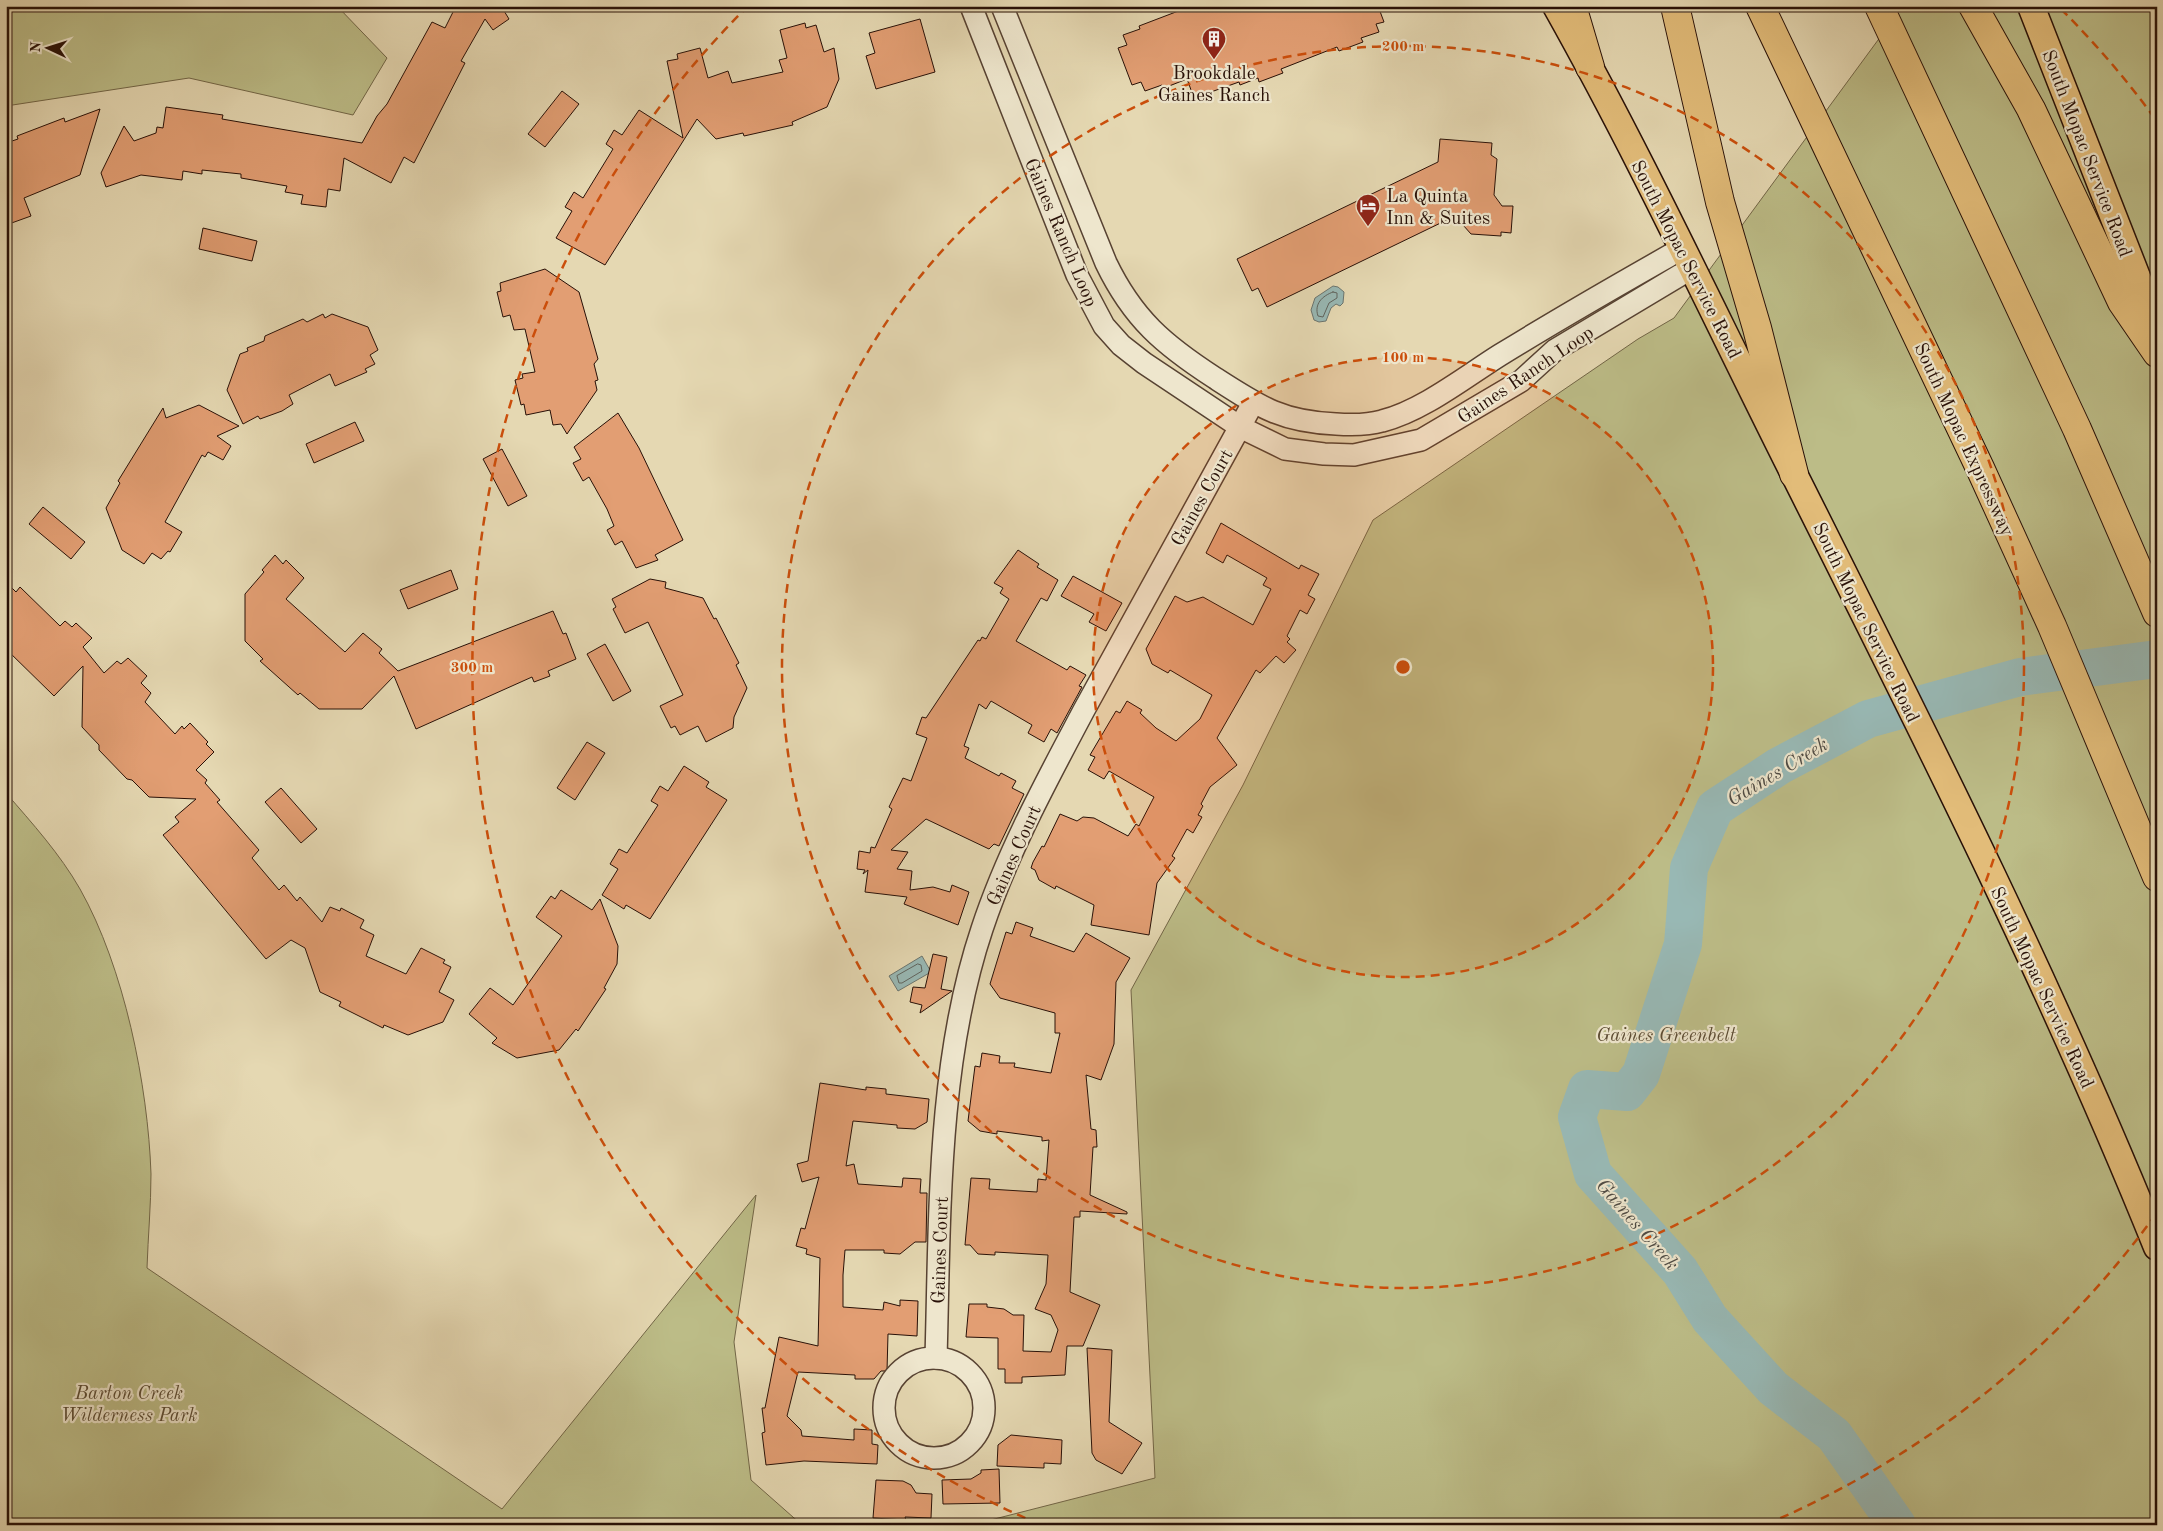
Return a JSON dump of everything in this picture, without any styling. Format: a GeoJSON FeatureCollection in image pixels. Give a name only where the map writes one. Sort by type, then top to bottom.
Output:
{"type":"FeatureCollection","features":[{"type":"Feature","properties":{"kind":"highway"},"geometry":{"type":"LineString","coordinates":[[1572,6],[1590,67]]}},
{"type":"Feature","properties":{"kind":"highway"},"geometry":{"type":"LineString","coordinates":[[1675,6],[1720,202],[1757,328],[1794,474]]}},
{"type":"Feature","properties":{"kind":"highway","name":"South Mopac Expressway"},"geometry":{"type":"LineString","coordinates":[[1760,6],[1980,468],[2052,626],[2157,877]]}},
{"type":"Feature","properties":{"kind":"highway"},"geometry":{"type":"LineString","coordinates":[[1879,6],[2077,429],[2157,613]]}},
{"type":"Feature","properties":{"kind":"highway"},"geometry":{"type":"LineString","coordinates":[[1974,6],[2031,109],[2122,302],[2157,353]]}},
{"type":"Feature","properties":{"kind":"main road","name":"South Mopac Service Road"},"geometry":{"type":"LineString","coordinates":[[1556,6],[1590,67],[1687,258],[1836,557],[2038,971],[2124,1166],[2157,1247]]}},
{"type":"Feature","properties":{"kind":"main road","name":"South Mopac Service Road"},"geometry":{"type":"LineString","coordinates":[[2031,6],[2157,328]]}},
{"type":"Feature","properties":{"kind":"street","name":"Gaines Ranch Loop"},"geometry":{"type":"LineString","coordinates":[[971,6],[1077,276],[1104,326],[1121,345],[1144,363],[1240,427],[1285,448],[1324,454],[1354,455],[1421,440],[1521,381],[1555,350],[1687,258]]}},
{"type":"Feature","properties":{"kind":"street","name":"Gaines Ranch Loop"},"geometry":{"type":"LineString","coordinates":[[1002,6],[1116,284],[1133,310],[1153,333],[1190,362],[1253,403],[1287,418],[1314,423],[1347,425],[1382,421],[1419,405],[1543,329],[1687,258]]}},
{"type":"Feature","properties":{"kind":"street"},"geometry":{"type":"LineString","coordinates":[[1543,329],[1555,350]]}},
{"type":"Feature","properties":{"kind":"street","name":"Gaines Court"},"geometry":{"type":"LineString","coordinates":[[936,1358],[945,1113],[960,1015],[981,930],[1004,872],[1050,774],[1253,403]]}},
{"type":"Feature","properties":{"kind":"street"},"geometry":{"type":"LineString","coordinates":[[936,1358],[951,1360],[970,1374],[982,1393],[984,1409],[981,1426],[972,1441],[958,1452],[942,1457],[925,1457],[909,1451],[896,1439],[887,1424],[884,1407],[887,1391],[895,1377],[906,1366],[920,1360],[936,1358]]}},
{"type":"Feature","properties":{"kind":"green space"},"geometry":{"type":"Polygon","coordinates":[[[6,6],[337,6],[387,58],[353,115],[189,78],[6,106],[6,6]]]}},
{"type":"Feature","properties":{"kind":"green space","name":"Gaines Greenbelt"},"geometry":{"type":"Polygon","coordinates":[[[1903,6],[2157,6],[2157,1525],[971,1525],[1155,1478],[1131,990],[1243,785],[1373,520],[1638,339],[1674,318],[1903,6]]]}},
{"type":"Feature","properties":{"kind":"green space","name":"Barton Creek Wilderness Park"},"geometry":{"type":"Polygon","coordinates":[[[6,793],[55,851],[80,889],[96,920],[121,990],[139,1065],[149,1139],[151,1186],[147,1268],[502,1509],[756,1195],[734,1342],[751,1480],[802,1525],[6,1525],[6,793]]]}},
{"type":"Feature","properties":{"kind":"water"},"geometry":{"type":"Polygon","coordinates":[[[1333,286],[1338,287],[1344,292],[1343,303],[1340,306],[1336,304],[1331,308],[1326,321],[1319,322],[1314,320],[1311,310],[1315,298],[1333,286]]]}},
{"type":"Feature","properties":{"kind":"water"},"geometry":{"type":"Polygon","coordinates":[[[922,956],[931,972],[898,991],[889,976],[922,956]]]}},
{"type":"Feature","properties":{"kind":"building"},"geometry":{"type":"Polygon","coordinates":[[[456,6],[501,6],[509,19],[493,30],[485,19],[461,61],[465,63],[414,163],[404,157],[391,183],[344,158],[340,191],[328,189],[326,207],[301,204],[303,195],[285,192],[287,186],[241,178],[241,174],[202,170],[202,174],[183,171],[182,180],[141,175],[106,187],[101,173],[124,126],[134,141],[156,133],[157,127],[163,128],[166,107],[223,115],[222,119],[362,143],[377,116],[387,104],[432,22],[445,28],[456,6]]]}},
{"type":"Feature","properties":{"kind":"building","name":"Brookdale Gaines Ranch"},"geometry":{"type":"Polygon","coordinates":[[[1179,6],[1378,6],[1384,22],[1376,24],[1379,32],[1361,38],[1363,42],[1339,51],[1337,47],[1281,69],[1283,73],[1259,82],[1258,78],[1240,85],[1239,82],[1194,98],[1187,79],[1164,88],[1162,85],[1145,91],[1141,82],[1132,85],[1118,48],[1127,45],[1123,35],[1140,29],[1139,26],[1181,10],[1179,6]]]}},
{"type":"Feature","properties":{"kind":"building"},"geometry":{"type":"Polygon","coordinates":[[[920,19],[935,72],[876,89],[866,56],[875,53],[869,33],[920,19]]]}},
{"type":"Feature","properties":{"kind":"building"},"geometry":{"type":"Polygon","coordinates":[[[805,23],[806,28],[816,25],[824,52],[834,48],[839,79],[827,107],[792,122],[793,125],[744,136],[743,133],[716,139],[697,119],[605,265],[556,238],[572,211],[565,207],[574,192],[583,198],[613,149],[606,144],[614,130],[622,135],[639,110],[683,138],[667,61],[678,59],[677,54],[700,48],[708,78],[728,71],[732,83],[783,72],[779,60],[787,58],[780,30],[805,23]]]}},
{"type":"Feature","properties":{"kind":"building"},"geometry":{"type":"Polygon","coordinates":[[[562,91],[579,104],[545,147],[528,134],[562,91]]]}},
{"type":"Feature","properties":{"kind":"building"},"geometry":{"type":"Polygon","coordinates":[[[100,109],[80,175],[24,198],[31,216],[6,225],[6,143],[18,139],[17,136],[64,118],[65,122],[100,109]]]}},
{"type":"Feature","properties":{"kind":"building","name":"La Quinta Inn & Suites"},"geometry":{"type":"Polygon","coordinates":[[[1440,139],[1492,143],[1491,155],[1497,159],[1494,195],[1502,206],[1513,206],[1511,233],[1501,232],[1501,236],[1471,234],[1455,216],[1267,307],[1258,288],[1252,291],[1237,259],[1438,162],[1440,139]]]}},
{"type":"Feature","properties":{"kind":"building"},"geometry":{"type":"Polygon","coordinates":[[[203,228],[257,241],[252,261],[199,249],[203,228]]]}},
{"type":"Feature","properties":{"kind":"building"},"geometry":{"type":"Polygon","coordinates":[[[545,269],[579,292],[598,359],[594,364],[598,380],[595,381],[597,390],[567,434],[561,424],[553,425],[550,410],[526,415],[524,404],[521,405],[515,380],[523,378],[522,374],[535,372],[525,329],[514,330],[510,315],[503,317],[497,292],[501,291],[500,283],[545,269]]]}},
{"type":"Feature","properties":{"kind":"building"},"geometry":{"type":"Polygon","coordinates":[[[323,314],[325,318],[332,314],[368,327],[378,350],[370,355],[375,364],[365,369],[367,372],[335,386],[330,374],[289,395],[293,404],[282,411],[260,419],[258,416],[243,424],[227,390],[240,354],[248,351],[247,348],[264,341],[265,336],[303,319],[307,322],[323,314]]]}},
{"type":"Feature","properties":{"kind":"building"},"geometry":{"type":"Polygon","coordinates":[[[199,405],[239,426],[217,436],[231,446],[223,460],[208,452],[205,457],[202,455],[165,522],[182,532],[170,552],[168,551],[161,559],[152,553],[144,564],[122,550],[106,508],[120,483],[118,481],[163,408],[166,418],[199,405]]]}},
{"type":"Feature","properties":{"kind":"building"},"geometry":{"type":"Polygon","coordinates":[[[618,413],[639,448],[683,540],[655,555],[658,560],[636,568],[622,541],[615,545],[607,530],[614,526],[589,477],[583,481],[573,463],[581,459],[574,447],[618,413]]]}},
{"type":"Feature","properties":{"kind":"building"},"geometry":{"type":"Polygon","coordinates":[[[355,422],[364,441],[314,463],[306,444],[355,422]]]}},
{"type":"Feature","properties":{"kind":"building"},"geometry":{"type":"Polygon","coordinates":[[[502,449],[527,496],[508,506],[483,459],[502,449]]]}},
{"type":"Feature","properties":{"kind":"building"},"geometry":{"type":"Polygon","coordinates":[[[43,507],[85,542],[71,559],[29,524],[43,507]]]}},
{"type":"Feature","properties":{"kind":"building"},"geometry":{"type":"Polygon","coordinates":[[[1221,523],[1299,569],[1301,565],[1319,574],[1308,595],[1315,599],[1307,614],[1300,610],[1287,636],[1290,639],[1287,642],[1296,650],[1284,663],[1276,656],[1260,673],[1256,670],[1217,738],[1237,765],[1210,787],[1201,804],[1203,806],[1198,815],[1202,817],[1193,833],[1187,829],[1172,856],[1175,858],[1157,883],[1149,935],[1091,925],[1094,905],[1056,886],[1055,889],[1039,880],[1035,870],[1031,868],[1042,846],[1044,847],[1060,814],[1077,821],[1083,817],[1094,818],[1128,836],[1136,824],[1139,826],[1154,797],[1109,771],[1104,779],[1088,770],[1095,757],[1090,755],[1116,711],[1120,713],[1127,701],[1142,710],[1140,713],[1156,728],[1176,741],[1200,719],[1212,695],[1170,670],[1168,673],[1152,664],[1146,649],[1175,596],[1187,602],[1203,597],[1253,625],[1271,589],[1263,585],[1267,578],[1227,555],[1223,563],[1206,553],[1221,523]]]}},
{"type":"Feature","properties":{"kind":"building"},"geometry":{"type":"Polygon","coordinates":[[[1018,550],[1039,564],[1037,567],[1058,580],[1047,601],[1041,598],[1016,641],[1067,670],[1070,666],[1086,675],[1079,686],[1082,687],[1057,733],[1051,729],[1044,742],[1028,733],[1032,725],[991,701],[986,709],[979,704],[964,746],[969,748],[965,758],[999,776],[1001,773],[1016,781],[1012,788],[1024,794],[999,846],[994,844],[989,849],[926,819],[891,850],[908,852],[897,869],[912,871],[910,890],[933,887],[950,892],[952,885],[969,892],[958,925],[904,904],[907,897],[865,892],[868,870],[863,874],[865,870],[857,869],[859,851],[870,853],[871,847],[875,848],[892,809],[889,807],[903,778],[911,781],[927,738],[916,734],[922,717],[926,718],[978,640],[980,641],[982,637],[986,639],[1009,599],[1000,593],[1003,588],[994,583],[1018,550]]]}},
{"type":"Feature","properties":{"kind":"building"},"geometry":{"type":"Polygon","coordinates":[[[275,555],[283,564],[286,560],[304,578],[286,599],[345,652],[363,633],[382,649],[379,653],[398,671],[553,611],[563,634],[566,633],[576,659],[548,671],[550,676],[534,682],[532,677],[416,729],[394,676],[362,709],[319,709],[300,693],[298,695],[260,661],[263,659],[245,641],[245,594],[264,572],[262,570],[275,555]]]}},
{"type":"Feature","properties":{"kind":"building"},"geometry":{"type":"Polygon","coordinates":[[[451,570],[458,589],[408,609],[400,590],[451,570]]]}},
{"type":"Feature","properties":{"kind":"building"},"geometry":{"type":"Polygon","coordinates":[[[1073,576],[1122,603],[1106,631],[1089,622],[1094,614],[1061,596],[1073,576]]]}},
{"type":"Feature","properties":{"kind":"building"},"geometry":{"type":"Polygon","coordinates":[[[650,579],[666,582],[665,588],[703,598],[714,619],[716,618],[739,663],[736,665],[747,688],[734,717],[733,728],[706,742],[698,726],[680,735],[675,726],[671,728],[660,706],[683,695],[648,622],[625,633],[613,609],[616,607],[612,599],[650,579]]]}},
{"type":"Feature","properties":{"kind":"building"},"geometry":{"type":"Polygon","coordinates":[[[6,582],[16,592],[20,587],[60,626],[65,621],[72,627],[76,623],[92,638],[83,647],[104,673],[117,661],[121,664],[128,658],[147,676],[141,683],[151,693],[145,702],[175,734],[182,726],[184,729],[190,723],[208,742],[206,744],[214,752],[196,770],[207,780],[205,783],[220,800],[217,802],[259,850],[252,858],[279,890],[284,885],[297,901],[300,897],[322,922],[330,907],[340,911],[341,908],[364,920],[360,928],[374,935],[366,956],[406,974],[421,948],[445,960],[443,963],[451,967],[439,992],[454,1000],[443,1022],[408,1035],[384,1025],[383,1028],[339,1006],[341,1002],[320,992],[305,948],[291,940],[266,959],[163,835],[179,822],[175,817],[196,799],[149,797],[132,780],[127,779],[99,750],[99,745],[82,727],[83,666],[54,696],[6,649],[6,582]]]}},
{"type":"Feature","properties":{"kind":"building"},"geometry":{"type":"Polygon","coordinates":[[[605,644],[631,691],[613,701],[587,654],[605,644]]]}},
{"type":"Feature","properties":{"kind":"building"},"geometry":{"type":"Polygon","coordinates":[[[587,742],[605,753],[575,800],[557,788],[587,742]]]}},
{"type":"Feature","properties":{"kind":"building"},"geometry":{"type":"Polygon","coordinates":[[[684,766],[709,782],[706,787],[727,800],[650,919],[626,905],[624,909],[602,895],[618,869],[610,864],[619,849],[627,853],[658,805],[651,801],[660,786],[668,791],[684,766]]]}},
{"type":"Feature","properties":{"kind":"building"},"geometry":{"type":"Polygon","coordinates":[[[281,788],[317,829],[301,843],[265,802],[281,788]]]}},
{"type":"Feature","properties":{"kind":"building"},"geometry":{"type":"Polygon","coordinates":[[[561,890],[592,910],[600,899],[618,946],[617,964],[604,988],[606,989],[578,1031],[576,1029],[559,1050],[517,1058],[492,1043],[497,1038],[469,1014],[490,988],[513,1005],[562,936],[536,917],[551,896],[555,899],[561,890]]]}},
{"type":"Feature","properties":{"kind":"building"},"geometry":{"type":"Polygon","coordinates":[[[1016,922],[1033,928],[1030,936],[1074,952],[1086,933],[1130,958],[1116,982],[1114,1044],[1101,1080],[1086,1075],[1091,1129],[1096,1130],[1097,1147],[1093,1147],[1090,1195],[1127,1212],[1127,1214],[1080,1211],[1080,1217],[1074,1217],[1070,1292],[1100,1305],[1083,1346],[1067,1346],[1065,1375],[1022,1377],[1022,1383],[1005,1383],[1005,1369],[998,1369],[998,1338],[966,1337],[969,1304],[987,1304],[987,1307],[1004,1309],[1013,1315],[1024,1315],[1023,1351],[1051,1352],[1058,1330],[1051,1315],[1035,1309],[1046,1284],[1048,1255],[995,1252],[995,1255],[978,1254],[970,1245],[965,1245],[971,1178],[990,1179],[989,1189],[1037,1192],[1038,1179],[1046,1180],[1049,1140],[1042,1141],[1042,1137],[997,1131],[997,1134],[980,1131],[968,1121],[975,1066],[980,1067],[982,1053],[1000,1056],[999,1063],[1015,1063],[1014,1067],[1051,1073],[1060,1033],[1055,1033],[1055,1013],[1000,998],[990,984],[1006,932],[1012,934],[1016,922]]]}},
{"type":"Feature","properties":{"kind":"building"},"geometry":{"type":"Polygon","coordinates":[[[933,954],[947,957],[941,989],[952,991],[920,1013],[922,1005],[910,1002],[913,987],[925,988],[933,954]]]}},
{"type":"Feature","properties":{"kind":"building"},"geometry":{"type":"Polygon","coordinates":[[[820,1083],[866,1090],[866,1087],[886,1089],[886,1094],[929,1099],[927,1122],[915,1129],[897,1128],[897,1125],[853,1121],[846,1166],[854,1164],[858,1184],[902,1187],[903,1178],[921,1179],[920,1193],[927,1193],[926,1242],[915,1242],[900,1254],[884,1253],[884,1250],[845,1250],[843,1275],[843,1307],[883,1310],[884,1302],[900,1306],[900,1300],[918,1301],[917,1336],[888,1334],[887,1371],[881,1371],[874,1379],[855,1379],[855,1375],[798,1372],[787,1416],[801,1430],[802,1436],[854,1440],[854,1429],[872,1430],[872,1444],[878,1445],[877,1464],[804,1461],[766,1465],[762,1433],[765,1432],[762,1408],[765,1408],[779,1337],[818,1346],[820,1258],[806,1254],[807,1249],[796,1246],[801,1228],[805,1229],[819,1177],[802,1182],[797,1164],[808,1161],[820,1083]]]}},
{"type":"Feature","properties":{"kind":"building"},"geometry":{"type":"Polygon","coordinates":[[[1087,1348],[1112,1350],[1109,1422],[1142,1443],[1122,1474],[1096,1460],[1092,1453],[1087,1348]]]}},
{"type":"Feature","properties":{"kind":"building"},"geometry":{"type":"Polygon","coordinates":[[[1011,1435],[1062,1440],[1061,1464],[1044,1463],[1044,1468],[997,1466],[998,1445],[1011,1435]]]}},
{"type":"Feature","properties":{"kind":"building"},"geometry":{"type":"Polygon","coordinates":[[[999,1469],[1000,1503],[943,1504],[942,1480],[971,1479],[981,1473],[981,1470],[999,1469]]]}},
{"type":"Feature","properties":{"kind":"building"},"geometry":{"type":"Polygon","coordinates":[[[876,1480],[903,1481],[911,1485],[916,1493],[932,1494],[931,1518],[905,1517],[906,1520],[873,1518],[876,1480]]]}},
{"type":"Feature","properties":{"kind":"waterway","name":"Gaines Creek"},"geometry":{"type":"LineString","coordinates":[[1897,1525],[1834,1435],[1773,1388],[1710,1319],[1680,1271],[1593,1174],[1577,1117],[1587,1089],[1627,1092],[1641,1074],[1683,944],[1689,868],[1715,808],[1779,766],[1868,719],[2020,677],[2157,659]]}},
{"type":"Feature","properties":{"kind":"place","name":"Brookdale Gaines Ranch"},"geometry":{"type":"Point","coordinates":[1214,60]}},
{"type":"Feature","properties":{"kind":"place","name":"La Quinta Inn & Suites"},"geometry":{"type":"Point","coordinates":[1368,227]}}]}
